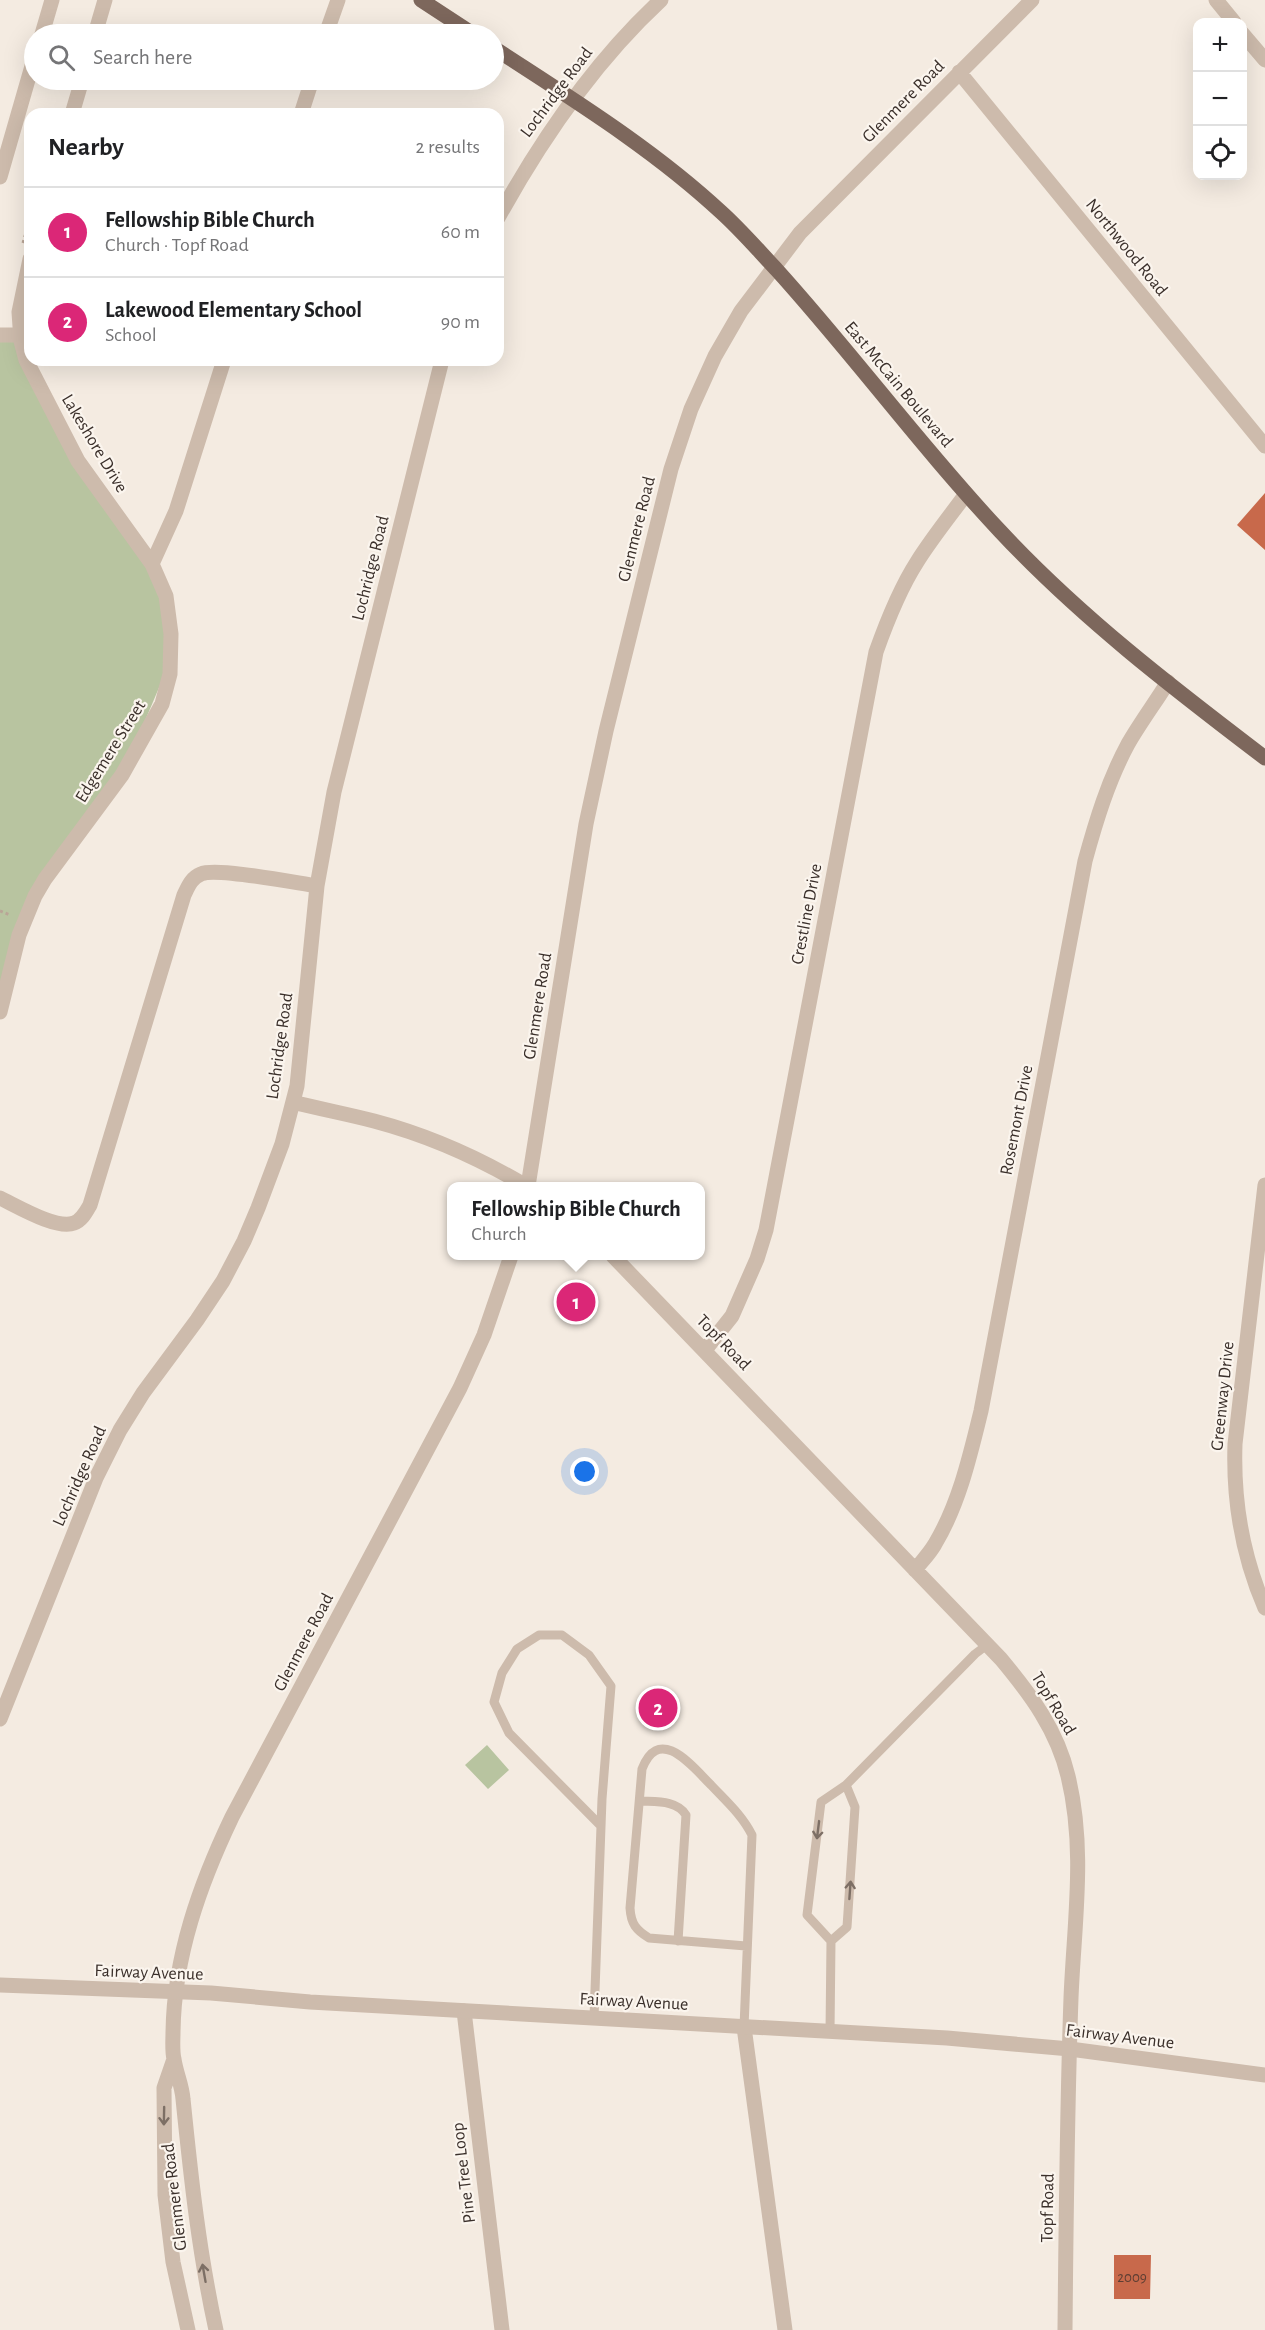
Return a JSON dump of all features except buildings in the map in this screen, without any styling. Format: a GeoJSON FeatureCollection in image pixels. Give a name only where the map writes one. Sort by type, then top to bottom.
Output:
{"type":"FeatureCollection","features":[{"type":"Feature","properties":{"kind":"main road"},"geometry":{"type":"LineString","coordinates":[[421,0],[458,24]]}},
{"type":"Feature","properties":{"kind":"main road","name":"East McCain Boulevard"},"geometry":{"type":"LineString","coordinates":[[504,55],[632,139],[678,174],[744,233],[812,308],[999,531],[1094,622],[1265,759]]}},
{"type":"Feature","properties":{"kind":"street"},"geometry":{"type":"LineString","coordinates":[[45,24],[52,0]]}},
{"type":"Feature","properties":{"kind":"street"},"geometry":{"type":"LineString","coordinates":[[98,24],[105,0]]}},
{"type":"Feature","properties":{"kind":"street"},"geometry":{"type":"LineString","coordinates":[[330,24],[338,0]]}},
{"type":"Feature","properties":{"kind":"street","name":"Lochridge Road"},"geometry":{"type":"LineString","coordinates":[[504,208],[540,145],[573,100],[608,55],[661,0]]}},
{"type":"Feature","properties":{"kind":"street","name":"Glenmere Road"},"geometry":{"type":"LineString","coordinates":[[528,1182],[586,824],[606,731],[671,469],[691,409],[716,356],[741,311],[800,233],[1032,0]]}},
{"type":"Feature","properties":{"kind":"street"},"geometry":{"type":"LineString","coordinates":[[1216,0],[1231,18]]}},
{"type":"Feature","properties":{"kind":"street"},"geometry":{"type":"LineString","coordinates":[[1247,39],[1265,60]]}},
{"type":"Feature","properties":{"kind":"street","name":"Northwood Road"},"geometry":{"type":"LineString","coordinates":[[959,72],[1265,446]]}},
{"type":"Feature","properties":{"kind":"street"},"geometry":{"type":"LineString","coordinates":[[0,177],[25,90]]}},
{"type":"Feature","properties":{"kind":"street"},"geometry":{"type":"LineString","coordinates":[[74,108],[79,90]]}},
{"type":"Feature","properties":{"kind":"street"},"geometry":{"type":"LineString","coordinates":[[303,108],[309,90]]}},
{"type":"Feature","properties":{"kind":"street","name":"Lakeshore Drive"},"geometry":{"type":"LineString","coordinates":[[24,285],[20,302],[20,335],[24,352]]}},
{"type":"Feature","properties":{"kind":"street"},"geometry":{"type":"LineString","coordinates":[[0,335],[20,335]]}},
{"type":"Feature","properties":{"kind":"street","name":"Lakeshore Drive"},"geometry":{"type":"LineString","coordinates":[[29,366],[78,461],[152,564]]}},
{"type":"Feature","properties":{"kind":"street"},"geometry":{"type":"LineString","coordinates":[[152,564],[176,511],[222,366]]}},
{"type":"Feature","properties":{"kind":"street","name":"Lochridge Road"},"geometry":{"type":"LineString","coordinates":[[0,1719],[96,1478],[120,1430],[143,1393],[223,1281],[244,1241],[282,1144],[297,1086],[317,886],[334,792],[440,366]]}},
{"type":"Feature","properties":{"kind":"street","name":"Crestline Drive"},"geometry":{"type":"LineString","coordinates":[[705,1350],[732,1316],[753,1269],[766,1230],[876,652],[888,618],[917,561],[966,494]]}},
{"type":"Feature","properties":{"kind":"street","name":"Edgemere Street"},"geometry":{"type":"LineString","coordinates":[[0,1012],[19,935],[35,896],[45,879],[122,775],[162,704],[170,674],[171,634],[166,596],[152,564]]}},
{"type":"Feature","properties":{"kind":"street","name":"Rosemont Drive"},"geometry":{"type":"LineString","coordinates":[[915,1570],[937,1542],[951,1510],[967,1467],[981,1411],[1085,861],[1093,831],[1107,791],[1128,745],[1168,682]]}},
{"type":"Feature","properties":{"kind":"street"},"geometry":{"type":"LineString","coordinates":[[0,1198],[55,1223],[75,1223],[90,1206],[184,896],[195,877],[203,872],[223,873],[317,886]]}},
{"type":"Feature","properties":{"kind":"street"},"geometry":{"type":"LineString","coordinates":[[293,1102],[425,1137],[519,1182]]}},
{"type":"Feature","properties":{"kind":"street","name":"Greenway Drive"},"geometry":{"type":"LineString","coordinates":[[1265,1185],[1235,1444],[1234,1474],[1244,1549],[1252,1577],[1265,1608]]}},
{"type":"Feature","properties":{"kind":"street","name":"Glenmere Road"},"geometry":{"type":"LineString","coordinates":[[216,2330],[204,2275],[193,2205],[183,2095],[174,2059],[173,2030],[177,1992],[190,1923],[212,1860],[460,1388],[484,1335],[510,1260]]}},
{"type":"Feature","properties":{"kind":"street","name":"Topf Road"},"geometry":{"type":"LineString","coordinates":[[617,1260],[987,1645],[1030,1694],[1055,1737],[1068,1775],[1075,1811],[1079,1859],[1070,2049],[1065,2330]]}},
{"type":"Feature","properties":{"kind":"street","name":"Fairway Avenue"},"geometry":{"type":"LineString","coordinates":[[0,1985],[177,1992],[464,2011],[947,2038],[1070,2049],[1265,2074]]}},
{"type":"Feature","properties":{"kind":"street","name":"Pine Tree Loop"},"geometry":{"type":"LineString","coordinates":[[464,2011],[502,2330]]}},
{"type":"Feature","properties":{"kind":"street"},"geometry":{"type":"LineString","coordinates":[[744,2027],[785,2330]]}},
{"type":"Feature","properties":{"kind":"street","name":"Glenmere Road"},"geometry":{"type":"LineString","coordinates":[[174,2059],[164,2088],[165,2195],[173,2262],[188,2330]]}},
{"type":"Feature","properties":{"kind":"lane"},"geometry":{"type":"LineString","coordinates":[[594,2018],[601,1826],[611,1686],[589,1655],[562,1635],[539,1635],[517,1649],[502,1673],[494,1702],[509,1733],[601,1826]]}},
{"type":"Feature","properties":{"kind":"lane"},"geometry":{"type":"LineString","coordinates":[[830,2032],[831,1941],[807,1915],[822,1802],[846,1785],[975,1654],[987,1645]]}},
{"type":"Feature","properties":{"kind":"lane"},"geometry":{"type":"LineString","coordinates":[[744,2027],[752,1835],[744,1820],[683,1756],[666,1749],[656,1750],[646,1757],[642,1769],[630,1908],[631,1922],[638,1932],[649,1938],[746,1946]]}},
{"type":"Feature","properties":{"kind":"lane"},"geometry":{"type":"LineString","coordinates":[[831,1941],[847,1927],[855,1807],[846,1785]]}},
{"type":"Feature","properties":{"kind":"lane"},"geometry":{"type":"LineString","coordinates":[[640,1800],[675,1804],[682,1808],[686,1815],[678,1941]]}},
{"type":"Feature","properties":{"kind":"green space"},"geometry":{"type":"Polygon","coordinates":[[[0,335],[20,335],[24,344],[24,366],[33,366],[58,425],[152,564],[172,657],[122,775],[35,896],[0,1012],[0,335]]]}},
{"type":"Feature","properties":{"kind":"green space"},"geometry":{"type":"Polygon","coordinates":[[[487,1745],[509,1770],[488,1789],[465,1765],[487,1745]]]}},
{"type":"Feature","properties":{"kind":"place","name":"Fellowship Bible Church"},"geometry":{"type":"Point","coordinates":[576,1302]}},
{"type":"Feature","properties":{"kind":"place","name":"Lakewood Elementary School"},"geometry":{"type":"Point","coordinates":[658,1708]}}]}
